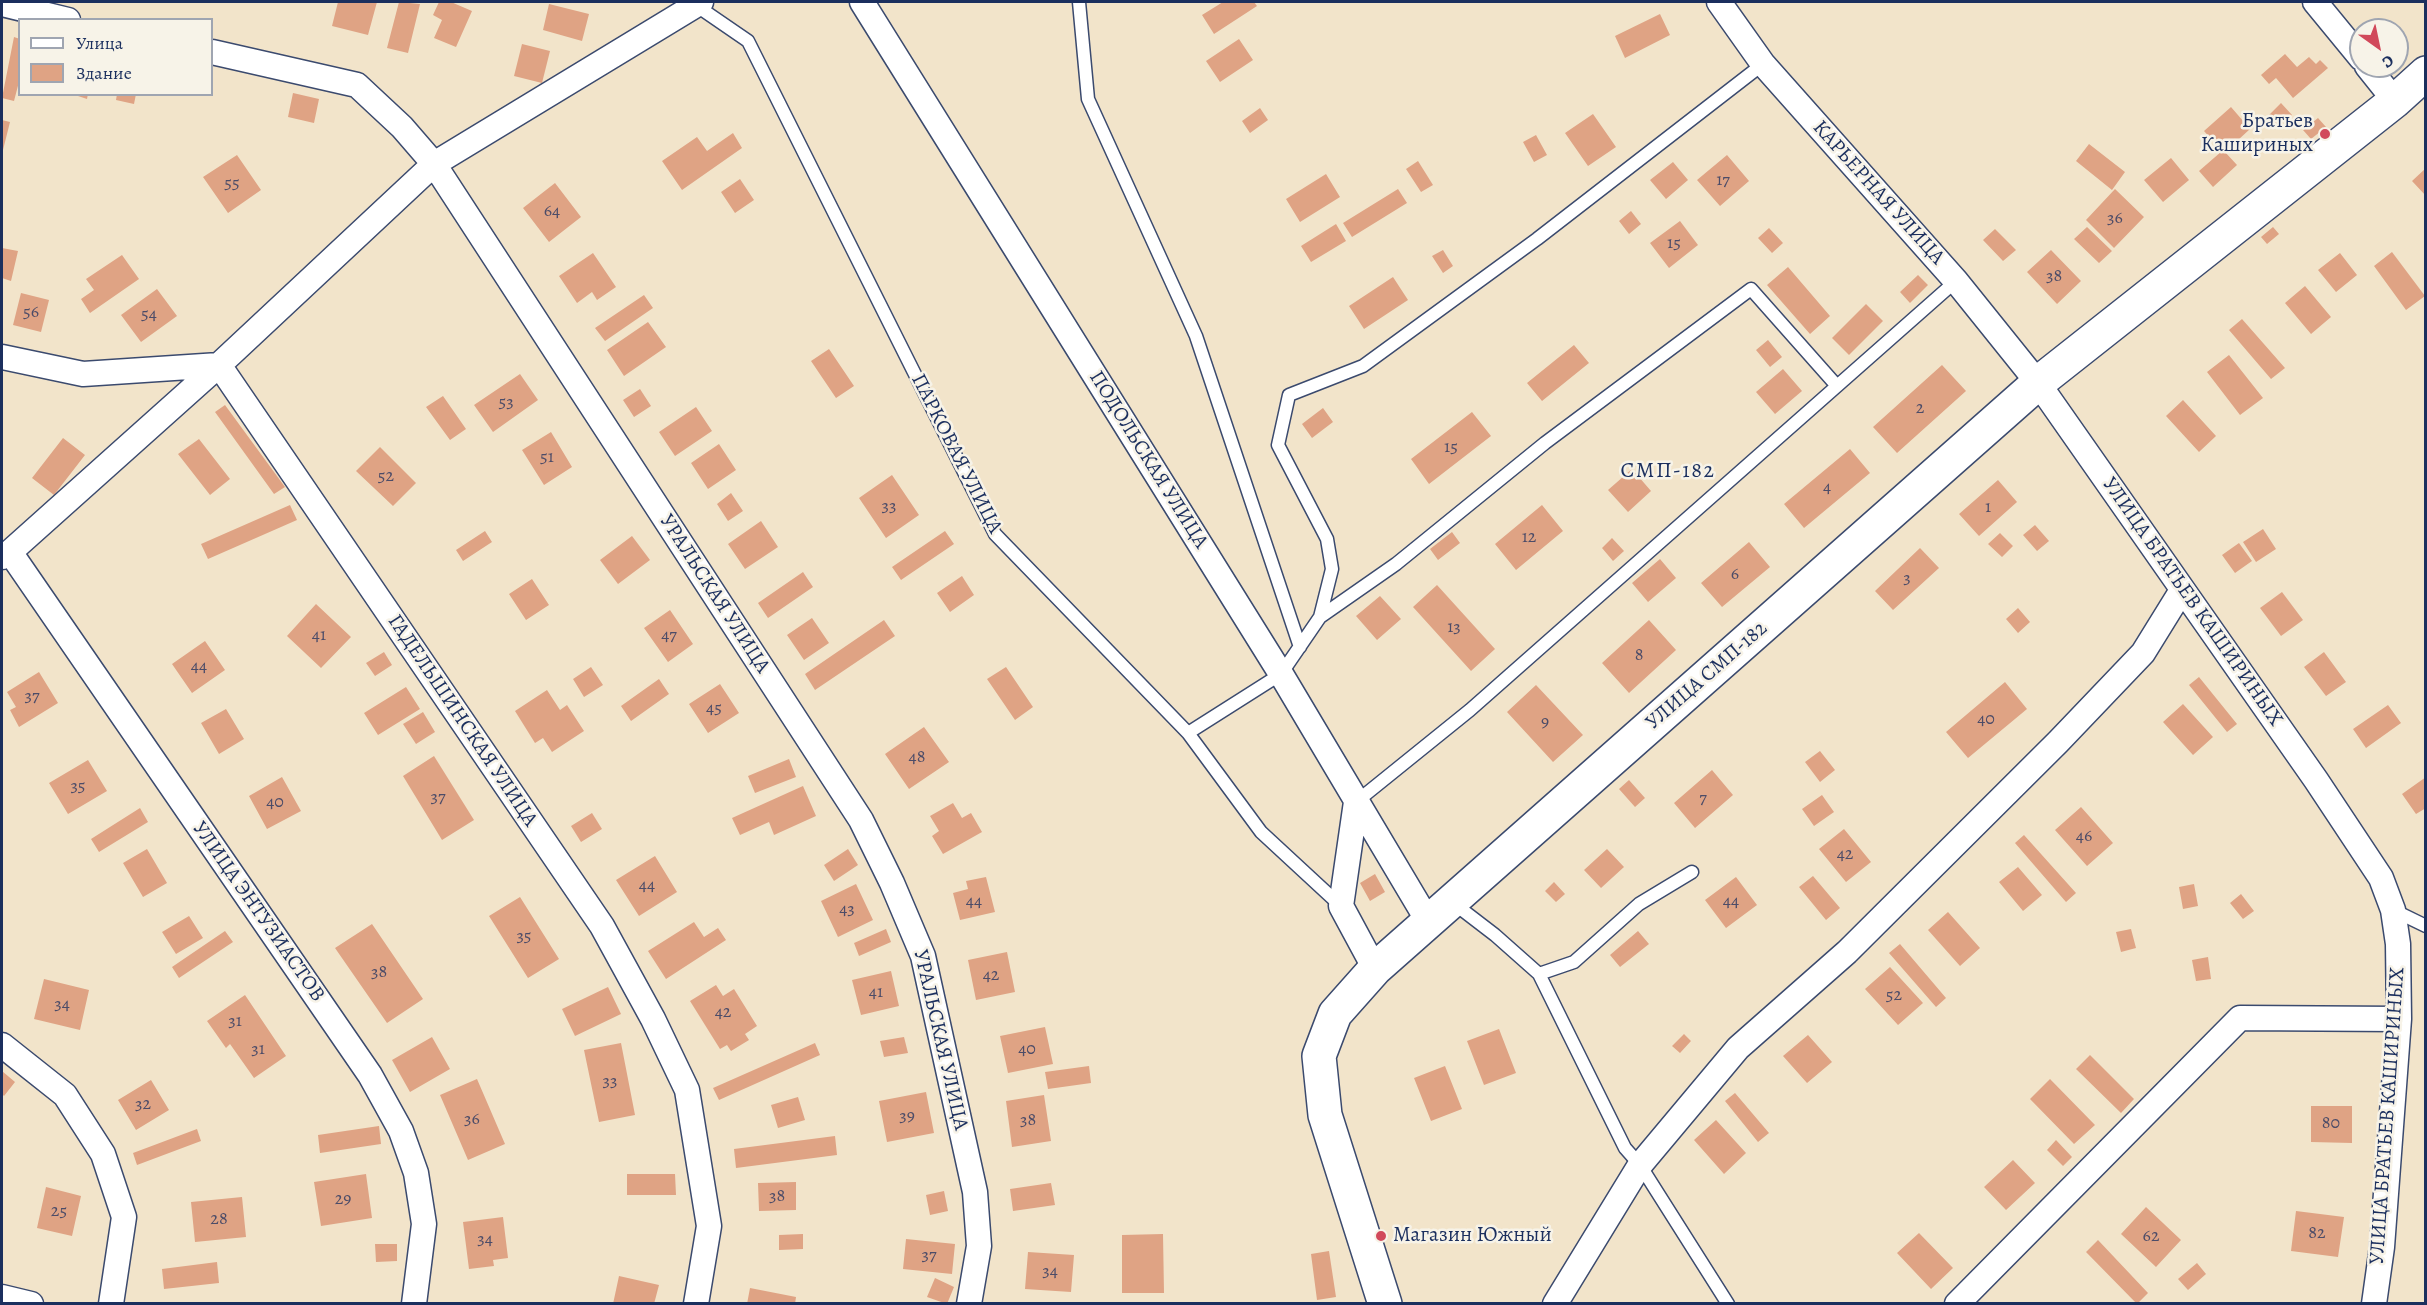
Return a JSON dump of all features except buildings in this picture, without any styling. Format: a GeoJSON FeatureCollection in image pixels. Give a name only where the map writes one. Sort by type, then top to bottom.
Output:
{"type":"FeatureCollection","features":[{"type":"Feature","properties":{"kind":"street","name":"ПОДОЛЬСКАЯ УЛИЦА"},"geometry":{"type":"LineString","coordinates":[[862,2],[1281,674],[1356,802],[1440,911]]}},
{"type":"Feature","properties":{"kind":"street","name":"КАРЬЕРНАЯ УЛИЦА"},"geometry":{"type":"LineString","coordinates":[[1719,2],[1763,64],[1956,280],[2038,383]]}},
{"type":"Feature","properties":{"kind":"street"},"geometry":{"type":"LineString","coordinates":[[2315,2],[2349,43]]}},
{"type":"Feature","properties":{"kind":"street"},"geometry":{"type":"LineString","coordinates":[[2,4],[60,18]]}},
{"type":"Feature","properties":{"kind":"street"},"geometry":{"type":"LineString","coordinates":[[6,554],[219,365],[434,164],[699,4]]}},
{"type":"Feature","properties":{"kind":"street","name":"УРАЛЬСКАЯ УЛИЦА"},"geometry":{"type":"LineString","coordinates":[[213,52],[357,85],[402,127],[434,164],[861,820],[892,883],[923,956],[975,1192],[979,1246],[969,1304]]}},
{"type":"Feature","properties":{"kind":"street"},"geometry":{"type":"LineString","coordinates":[[2038,383],[2395,101],[2426,73]]}},
{"type":"Feature","properties":{"kind":"street"},"geometry":{"type":"LineString","coordinates":[[2377,78],[2395,101]]}},
{"type":"Feature","properties":{"kind":"street"},"geometry":{"type":"LineString","coordinates":[[2,357],[83,374],[219,365]]}},
{"type":"Feature","properties":{"kind":"street","name":"ГАДЕЛЬШИНСКАЯ УЛИЦА"},"geometry":{"type":"LineString","coordinates":[[219,365],[602,926],[653,1019],[687,1090],[709,1226],[696,1304]]}},
{"type":"Feature","properties":{"kind":"street","name":"УЛИЦА БРАТЬЕВ КАШИРИНЫХ"},"geometry":{"type":"LineString","coordinates":[[2038,383],[2316,780],[2381,878],[2393,910],[2398,944],[2399,1019],[2382,1247],[2374,1304]]}},
{"type":"Feature","properties":{"kind":"street","name":"УЛИЦА СМП-182"},"geometry":{"type":"LineString","coordinates":[[1375,969],[2038,383]]}},
{"type":"Feature","properties":{"kind":"street","name":"УЛИЦА ЭНТУЗИАСТОВ"},"geometry":{"type":"LineString","coordinates":[[6,554],[363,1065],[386,1103],[401,1131],[416,1173],[424,1224],[414,1304]]}},
{"type":"Feature","properties":{"kind":"street"},"geometry":{"type":"LineString","coordinates":[[1555,1304],[1640,1165],[1737,1048],[1847,952],[2058,742],[2144,653],[2182,590]]}},
{"type":"Feature","properties":{"kind":"street"},"geometry":{"type":"LineString","coordinates":[[1356,802],[1341,906],[1375,969],[1335,1014],[1319,1056],[1325,1115],[1385,1304]]}},
{"type":"Feature","properties":{"kind":"street"},"geometry":{"type":"LineString","coordinates":[[1957,1304],[2240,1018],[2399,1019]]}},
{"type":"Feature","properties":{"kind":"street"},"geometry":{"type":"LineString","coordinates":[[2,1045],[65,1095],[103,1154],[124,1217],[111,1304]]}},
{"type":"Feature","properties":{"kind":"street"},"geometry":{"type":"LineString","coordinates":[[2,1297],[31,1304]]}},
{"type":"Feature","properties":{"kind":"lane"},"geometry":{"type":"LineString","coordinates":[[1079,2],[1088,99],[1196,336],[1300,646]]}},
{"type":"Feature","properties":{"kind":"lane","name":"ПАРКОВАЯ УЛИЦА"},"geometry":{"type":"LineString","coordinates":[[699,4],[748,41],[995,534],[1188,733],[1261,832],[1341,906]]}},
{"type":"Feature","properties":{"kind":"lane"},"geometry":{"type":"LineString","coordinates":[[1320,617],[1332,568],[1327,539],[1278,445],[1289,395],[1363,366],[1538,239],[1763,64]]}},
{"type":"Feature","properties":{"kind":"lane"},"geometry":{"type":"LineString","coordinates":[[1356,802],[1470,710],[1956,280]]}},
{"type":"Feature","properties":{"kind":"lane"},"geometry":{"type":"LineString","coordinates":[[1188,733],[1281,674],[1320,617],[1396,564],[1545,443],[1751,290],[1837,386]]}},
{"type":"Feature","properties":{"kind":"lane"},"geometry":{"type":"LineString","coordinates":[[1539,974],[1574,962],[1639,904],[1692,873]]}},
{"type":"Feature","properties":{"kind":"lane"},"geometry":{"type":"LineString","coordinates":[[2393,910],[2426,926]]}},
{"type":"Feature","properties":{"kind":"lane"},"geometry":{"type":"LineString","coordinates":[[1440,911],[1495,935],[1539,974],[1625,1148],[1640,1165],[1728,1304]]}},
{"type":"Feature","properties":{"kind":"place","name":"Братьев Кашириных"},"geometry":{"type":"Point","coordinates":[2325,134]}},
{"type":"Feature","properties":{"kind":"place","name":"Магазин Южный"},"geometry":{"type":"Point","coordinates":[1381,1236]}},
{"type":"Feature","properties":{"kind":"district","name":"СМП-182"},"geometry":{"type":"Point","coordinates":[1668,472]}}]}
